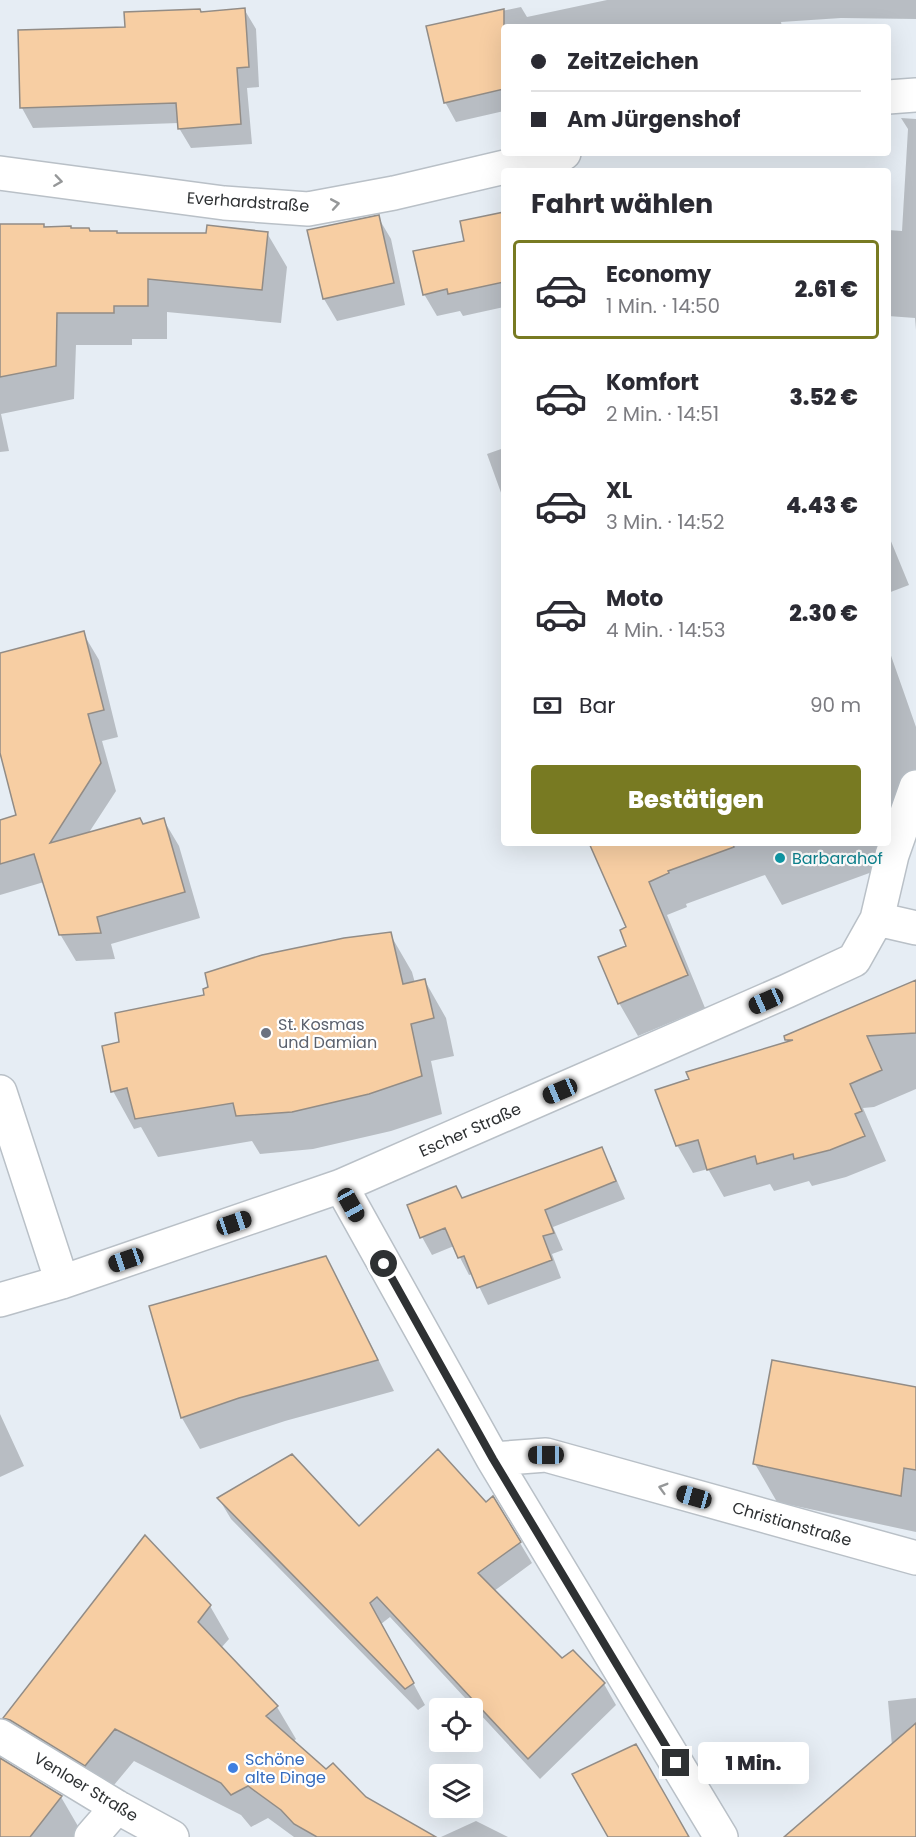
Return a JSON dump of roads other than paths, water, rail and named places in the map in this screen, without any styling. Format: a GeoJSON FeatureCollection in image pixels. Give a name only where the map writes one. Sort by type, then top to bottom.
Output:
{"type":"FeatureCollection","features":[{"type":"Feature","properties":{"kind":"street"},"geometry":{"type":"LineString","coordinates":[[891,97],[916,95]]}},
{"type":"Feature","properties":{"kind":"street","name":"Everhardstraße"},"geometry":{"type":"LineString","coordinates":[[502,168],[552,156]]}},
{"type":"Feature","properties":{"kind":"street","name":"Everhardstraße"},"geometry":{"type":"LineString","coordinates":[[0,173],[224,203],[308,209],[394,194],[501,168]]}},
{"type":"Feature","properties":{"kind":"street","name":"Escher Straße"},"geometry":{"type":"LineString","coordinates":[[0,1300],[62,1282],[341,1186],[854,960],[877,919],[892,855],[916,787]]}},
{"type":"Feature","properties":{"kind":"street"},"geometry":{"type":"LineString","coordinates":[[877,919],[916,928]]}},
{"type":"Feature","properties":{"kind":"street"},"geometry":{"type":"LineString","coordinates":[[0,1092],[62,1282]]}},
{"type":"Feature","properties":{"kind":"street"},"geometry":{"type":"LineString","coordinates":[[341,1186],[493,1459],[721,1837]]}},
{"type":"Feature","properties":{"kind":"street","name":"Christianstraße"},"geometry":{"type":"LineString","coordinates":[[493,1459],[546,1455],[916,1558]]}},
{"type":"Feature","properties":{"kind":"street","name":"Venloer Straße"},"geometry":{"type":"LineString","coordinates":[[0,1736],[117,1807],[172,1837]]}},
{"type":"Feature","properties":{"kind":"street"},"geometry":{"type":"LineString","coordinates":[[92,1837],[117,1807]]}},
{"type":"Feature","properties":{"kind":"place","name":"Barbarahof"},"geometry":{"type":"Point","coordinates":[780,858]}},
{"type":"Feature","properties":{"kind":"place","name":"St. Kosmas und Damian"},"geometry":{"type":"Point","coordinates":[266,1033]}},
{"type":"Feature","properties":{"kind":"place","name":"Schöne alte Dinge"},"geometry":{"type":"Point","coordinates":[233,1768]}}]}
